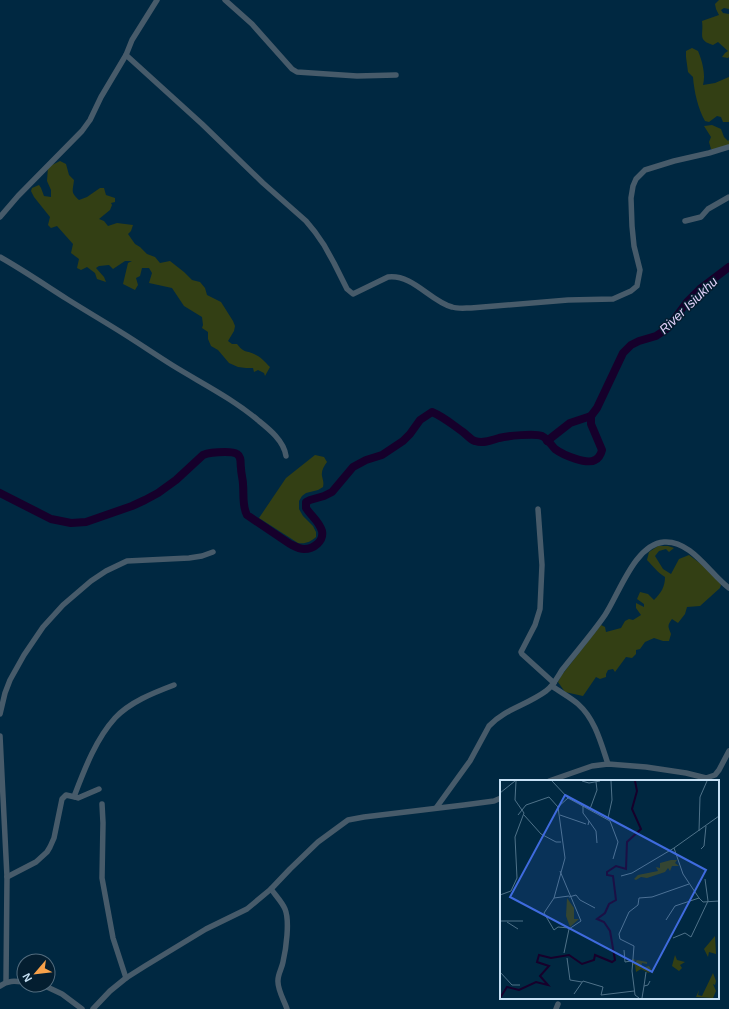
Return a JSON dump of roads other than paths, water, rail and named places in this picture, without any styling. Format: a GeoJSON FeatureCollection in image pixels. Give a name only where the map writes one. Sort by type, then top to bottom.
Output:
{"type":"FeatureCollection","features":[{"type":"Feature","properties":{"kind":"street"},"geometry":{"type":"LineString","coordinates":[[0,217],[18,196],[82,131],[90,120],[101,97],[126,55],[132,40],[157,0]]}},
{"type":"Feature","properties":{"kind":"street"},"geometry":{"type":"LineString","coordinates":[[225,0],[252,24],[292,69],[297,72],[357,76],[396,75]]}},
{"type":"Feature","properties":{"kind":"street"},"geometry":{"type":"LineString","coordinates":[[126,55],[202,124],[268,188],[306,221],[324,245],[347,289],[352,294],[388,276],[394,276],[415,285],[443,303],[452,307],[460,308],[568,300],[609,300],[618,298],[637,286],[640,270],[634,246],[632,226],[631,198],[636,179],[645,170],[729,147]]}},
{"type":"Feature","properties":{"kind":"street"},"geometry":{"type":"LineString","coordinates":[[685,221],[701,216],[708,209],[729,197]]}},
{"type":"Feature","properties":{"kind":"street"},"geometry":{"type":"LineString","coordinates":[[0,257],[174,366],[210,386],[258,420],[270,431],[286,451],[286,456]]}},
{"type":"Feature","properties":{"kind":"street"},"geometry":{"type":"LineString","coordinates":[[538,509],[542,565],[540,610],[535,625],[521,652],[553,684],[578,704],[587,714],[595,726],[608,764]]}},
{"type":"Feature","properties":{"kind":"street"},"geometry":{"type":"LineString","coordinates":[[436,808],[470,761],[489,726],[507,712],[542,694],[553,684],[606,614],[626,577],[645,551],[655,545],[665,542],[679,544],[694,554],[729,589]]}},
{"type":"Feature","properties":{"kind":"street"},"geometry":{"type":"LineString","coordinates":[[0,714],[1,701],[10,680],[24,655],[43,627],[63,605],[91,581],[106,571],[127,561],[189,558],[202,556],[213,552]]}},
{"type":"Feature","properties":{"kind":"street"},"geometry":{"type":"LineString","coordinates":[[75,797],[83,773],[96,747],[116,717],[138,700],[174,686]]}},
{"type":"Feature","properties":{"kind":"street"},"geometry":{"type":"LineString","coordinates":[[0,736],[2,826],[7,877],[6,982]]}},
{"type":"Feature","properties":{"kind":"street"},"geometry":{"type":"LineString","coordinates":[[552,780],[592,766],[608,764],[686,772],[706,778],[715,775],[729,751]]}},
{"type":"Feature","properties":{"kind":"street"},"geometry":{"type":"LineString","coordinates":[[7,877],[36,862],[47,852],[54,838],[62,799],[66,795],[78,798],[99,789]]}},
{"type":"Feature","properties":{"kind":"street"},"geometry":{"type":"LineString","coordinates":[[93,1009],[110,991],[126,978],[206,929],[247,909],[271,889],[318,842],[348,820],[494,801],[500,798]]}},
{"type":"Feature","properties":{"kind":"street"},"geometry":{"type":"LineString","coordinates":[[102,804],[102,878],[113,938],[126,978]]}},
{"type":"Feature","properties":{"kind":"street"},"geometry":{"type":"LineString","coordinates":[[271,889],[284,906],[287,918],[287,934],[283,962],[278,980],[278,987],[286,1009]]}},
{"type":"Feature","properties":{"kind":"street"},"geometry":{"type":"LineString","coordinates":[[0,986],[6,982],[16,981]]}},
{"type":"Feature","properties":{"kind":"street"},"geometry":{"type":"LineString","coordinates":[[56,991],[82,1009]]}},
{"type":"Feature","properties":{"kind":"waterway","name":"River Isiukhu"},"geometry":{"type":"LineString","coordinates":[[0,493],[51,519],[71,523],[86,522],[132,506],[158,493],[176,480],[203,455],[214,452],[233,452],[239,455],[240,458],[244,504],[247,515],[290,544],[298,548],[308,549],[318,544],[322,531],[319,524],[306,508],[306,502],[332,492],[353,467],[366,460],[382,455],[403,441],[420,420],[432,412],[463,432],[470,439],[478,442],[491,441],[508,436],[538,435],[548,440],[555,449],[575,459],[591,461],[598,458],[602,450],[591,424],[591,416],[597,408],[623,353],[631,345],[656,336],[668,328],[687,302],[700,289],[729,267]]}},
{"type":"Feature","properties":{"kind":"waterway","name":"River Isiukhu"},"geometry":{"type":"LineString","coordinates":[[547,441],[570,423],[591,416]]}}]}
